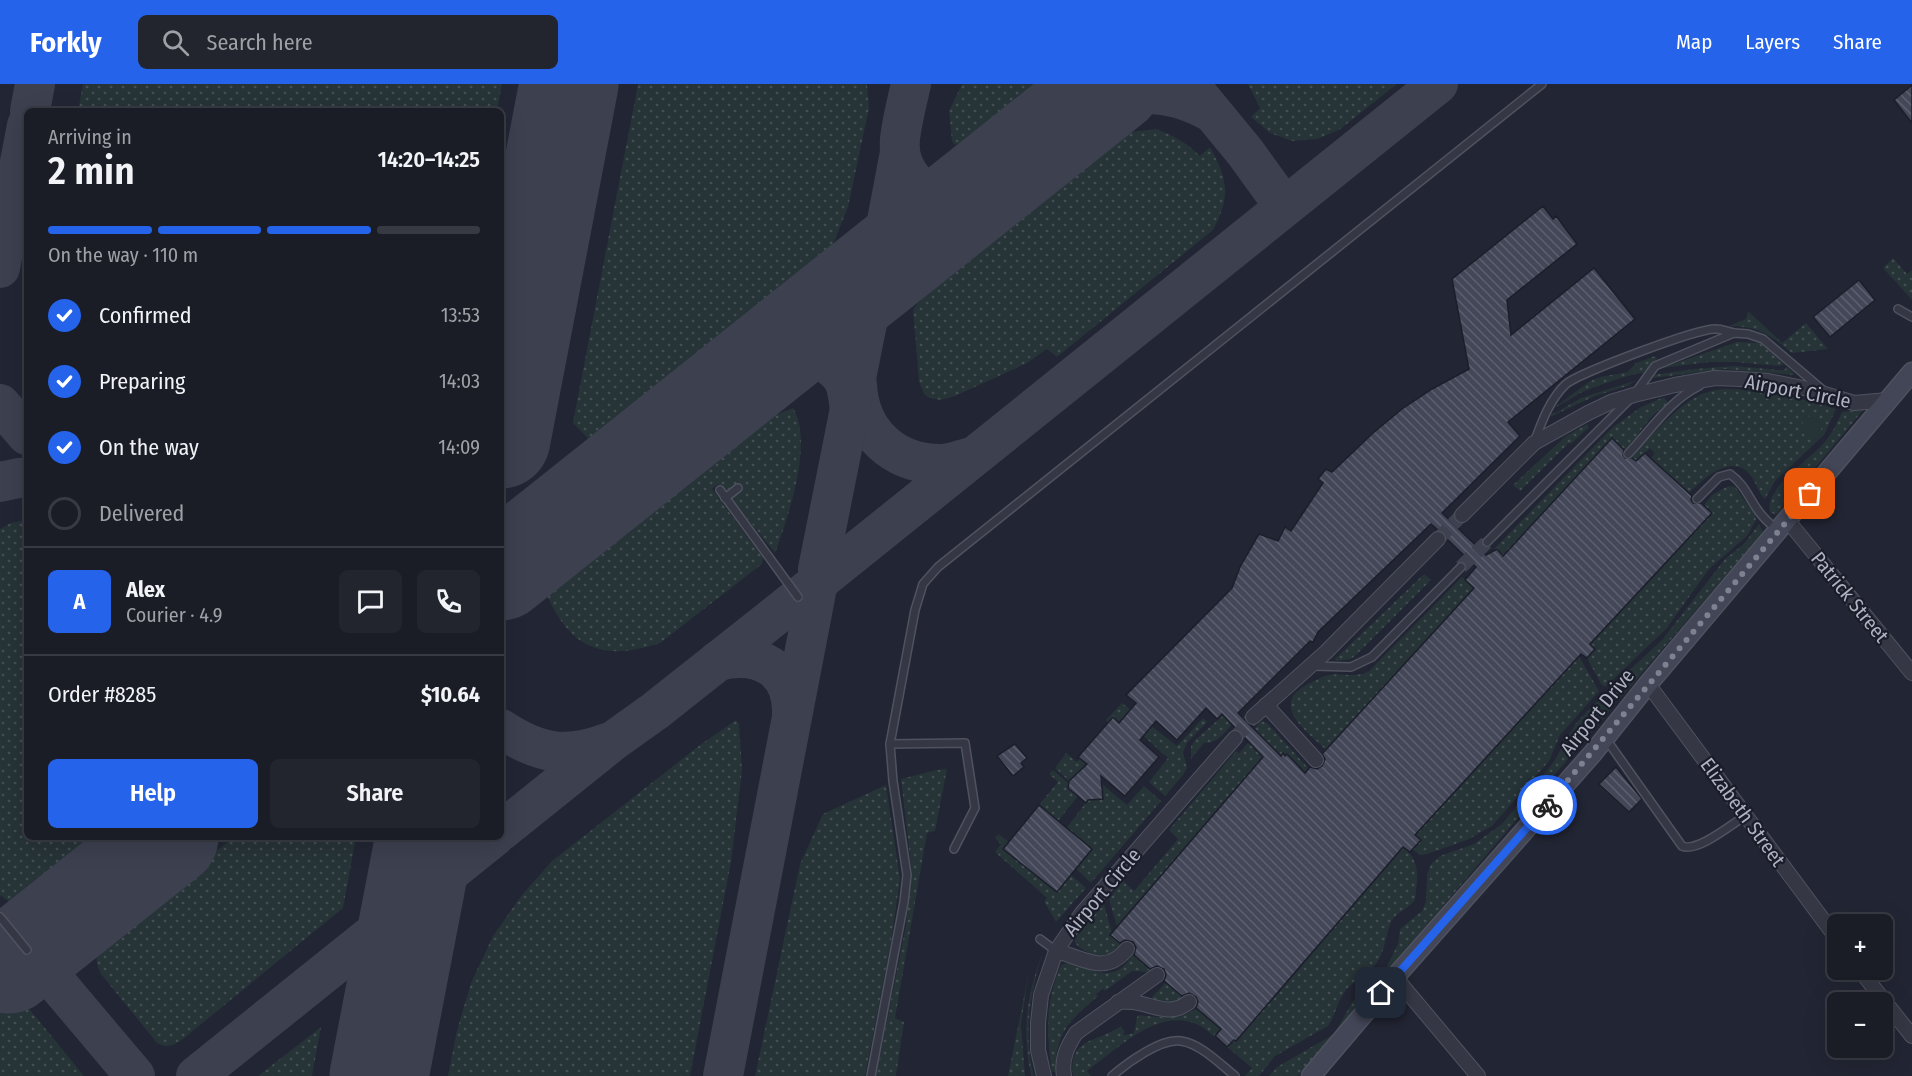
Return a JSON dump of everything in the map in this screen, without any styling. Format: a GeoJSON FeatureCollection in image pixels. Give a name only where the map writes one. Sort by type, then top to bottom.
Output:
{"type":"FeatureCollection","features":[{"type":"Feature","properties":{"kind":"main road","name":"Airport Drive"},"geometry":{"type":"LineString","coordinates":[[1311,1076],[1605,738],[1912,372]]}},
{"type":"Feature","properties":{"kind":"street","name":"Airport Circle"},"geometry":{"type":"LineString","coordinates":[[1462,515],[1534,443],[1587,413],[1634,395],[1715,378],[1768,381],[1828,394],[1854,403],[1888,400]]}},
{"type":"Feature","properties":{"kind":"street","name":"Patrick Street"},"geometry":{"type":"LineString","coordinates":[[1783,526],[1912,673]]}},
{"type":"Feature","properties":{"kind":"street"},"geometry":{"type":"LineString","coordinates":[[1253,717],[1310,666],[1438,538]]}},
{"type":"Feature","properties":{"kind":"street","name":"Elizabeth Street"},"geometry":{"type":"LineString","coordinates":[[1648,684],[1827,925]]}},
{"type":"Feature","properties":{"kind":"street"},"geometry":{"type":"LineString","coordinates":[[1266,705],[1316,760]]}},
{"type":"Feature","properties":{"kind":"street","name":"Airport Circle"},"geometry":{"type":"LineString","coordinates":[[1044,1076],[1038,1050],[1038,1023],[1041,995],[1056,951],[1082,913],[1235,738]]}},
{"type":"Feature","properties":{"kind":"street"},"geometry":{"type":"LineString","coordinates":[[1056,951],[1099,964],[1111,963],[1127,949]]}},
{"type":"Feature","properties":{"kind":"street"},"geometry":{"type":"LineString","coordinates":[[1064,1076],[1063,1060],[1068,1044],[1076,1033],[1157,975]]}},
{"type":"Feature","properties":{"kind":"street"},"geometry":{"type":"LineString","coordinates":[[1395,977],[1478,1076]]}},
{"type":"Feature","properties":{"kind":"street"},"geometry":{"type":"LineString","coordinates":[[1868,980],[1912,1036]]}},
{"type":"Feature","properties":{"kind":"street"},"geometry":{"type":"LineString","coordinates":[[1118,1002],[1135,1002],[1164,1011],[1177,1010],[1189,1002]]}},
{"type":"Feature","properties":{"kind":"lane"},"geometry":{"type":"LineString","coordinates":[[871,1076],[904,902],[907,875],[890,744],[915,610],[923,584],[938,567],[1542,84]]}},
{"type":"Feature","properties":{"kind":"lane"},"geometry":{"type":"LineString","coordinates":[[1898,309],[1912,317]]}},
{"type":"Feature","properties":{"kind":"lane"},"geometry":{"type":"LineString","coordinates":[[1534,443],[1545,413],[1567,384],[1608,364],[1689,334],[1716,328],[1763,339],[1828,394]]}},
{"type":"Feature","properties":{"kind":"lane"},"geometry":{"type":"LineString","coordinates":[[1487,542],[1634,395],[1655,366],[1734,333]]}},
{"type":"Feature","properties":{"kind":"lane"},"geometry":{"type":"LineString","coordinates":[[1628,454],[1668,409],[1689,391],[1715,378]]}},
{"type":"Feature","properties":{"kind":"lane"},"geometry":{"type":"LineString","coordinates":[[1697,500],[1719,477],[1730,474],[1749,494],[1762,516],[1783,526]]}},
{"type":"Feature","properties":{"kind":"lane"},"geometry":{"type":"LineString","coordinates":[[725,498],[738,488]]}},
{"type":"Feature","properties":{"kind":"lane"},"geometry":{"type":"LineString","coordinates":[[720,490],[798,597]]}},
{"type":"Feature","properties":{"kind":"lane"},"geometry":{"type":"LineString","coordinates":[[1310,666],[1351,667],[1372,657],[1461,567]]}},
{"type":"Feature","properties":{"kind":"lane"},"geometry":{"type":"LineString","coordinates":[[1605,738],[1682,846],[1696,847],[1745,816]]}},
{"type":"Feature","properties":{"kind":"lane"},"geometry":{"type":"LineString","coordinates":[[890,744],[965,743],[975,808],[954,849]]}},
{"type":"Feature","properties":{"kind":"lane"},"geometry":{"type":"LineString","coordinates":[[0,917],[27,950]]}},
{"type":"Feature","properties":{"kind":"lane"},"geometry":{"type":"LineString","coordinates":[[1040,939],[1056,951]]}},
{"type":"Feature","properties":{"kind":"lane"},"geometry":{"type":"LineString","coordinates":[[1112,1076],[1162,1043],[1181,1041],[1197,1047],[1235,1076]]}},
{"type":"Feature","properties":{"kind":"shaded area"},"geometry":{"type":"Polygon","coordinates":[[[83,84],[502,84],[498,108],[79,108],[83,84]]]}},
{"type":"Feature","properties":{"kind":"shaded area"},"geometry":{"type":"Polygon","coordinates":[[[638,84],[867,84],[869,108],[848,207],[829,254],[795,289],[628,425],[596,447],[573,423],[638,84]]]}},
{"type":"Feature","properties":{"kind":"shaded area"},"geometry":{"type":"Polygon","coordinates":[[[962,84],[1052,84],[997,129],[955,145],[952,141],[949,111],[962,84]]]}},
{"type":"Feature","properties":{"kind":"shaded area"},"geometry":{"type":"Polygon","coordinates":[[[1248,84],[1397,84],[1339,130],[1317,139],[1292,141],[1270,133],[1251,117],[1260,108],[1248,84]]]}},
{"type":"Feature","properties":{"kind":"shaded area"},"geometry":{"type":"Polygon","coordinates":[[[1157,129],[1180,140],[1200,156],[1210,147],[1221,169],[1225,188],[1223,207],[1213,230],[1057,357],[1047,349],[1027,363],[955,396],[941,400],[929,398],[924,394],[919,382],[913,309],[950,268],[1100,145],[1121,133],[1157,129]]]}},
{"type":"Feature","properties":{"kind":"shaded area"},"geometry":{"type":"Polygon","coordinates":[[[1893,258],[1907,274],[1912,270],[1912,300],[1883,268],[1893,258]]]}},
{"type":"Feature","properties":{"kind":"shaded area"},"geometry":{"type":"Polygon","coordinates":[[[1748,311],[1782,343],[1806,323],[1828,349],[1792,353],[1764,333],[1739,326],[1729,326],[1746,319],[1748,311]]]}},
{"type":"Feature","properties":{"kind":"shaded area"},"geometry":{"type":"Polygon","coordinates":[[[1737,342],[1760,343],[1784,364],[1780,366],[1709,362],[1662,368],[1737,342]]]}},
{"type":"Feature","properties":{"kind":"shaded area"},"geometry":{"type":"Polygon","coordinates":[[[1655,356],[1657,359],[1644,373],[1580,393],[1555,407],[1590,381],[1628,372],[1636,363],[1655,356]]]}},
{"type":"Feature","properties":{"kind":"shaded area"},"geometry":{"type":"Polygon","coordinates":[[[1736,366],[1778,370],[1784,370],[1787,367],[1795,375],[1725,369],[1653,378],[1654,375],[1674,372],[1736,366]]]}},
{"type":"Feature","properties":{"kind":"shaded area"},"geometry":{"type":"Polygon","coordinates":[[[1637,380],[1552,416],[1550,414],[1581,398],[1637,380]]]}},
{"type":"Feature","properties":{"kind":"shaded area"},"geometry":{"type":"Polygon","coordinates":[[[1730,389],[1757,391],[1836,409],[1824,435],[1775,481],[1765,499],[1753,479],[1746,471],[1738,467],[1729,466],[1712,473],[1689,493],[1651,458],[1655,453],[1650,448],[1641,457],[1642,467],[1631,456],[1689,401],[1711,391],[1730,389]]]}},
{"type":"Feature","properties":{"kind":"shaded area"},"geometry":{"type":"Polygon","coordinates":[[[1664,397],[1668,403],[1652,416],[1640,431],[1637,440],[1625,451],[1612,438],[1500,560],[1489,554],[1613,427],[1641,407],[1664,397]]]}},
{"type":"Feature","properties":{"kind":"shaded area"},"geometry":{"type":"Polygon","coordinates":[[[793,408],[799,423],[800,460],[792,501],[775,553],[731,498],[741,489],[738,483],[727,490],[718,484],[712,489],[763,558],[762,564],[660,643],[639,649],[603,650],[575,637],[553,608],[544,588],[752,425],[793,408]]]}},
{"type":"Feature","properties":{"kind":"shaded area"},"geometry":{"type":"Polygon","coordinates":[[[1863,410],[1776,515],[1770,512],[1770,503],[1780,484],[1823,444],[1842,412],[1863,410]]]}},
{"type":"Feature","properties":{"kind":"shaded area"},"geometry":{"type":"Polygon","coordinates":[[[1807,416],[1819,422],[1821,432],[1816,440],[1806,438],[1803,432],[1802,426],[1807,416]]]}},
{"type":"Feature","properties":{"kind":"shaded area"},"geometry":{"type":"Polygon","coordinates":[[[1587,424],[1589,427],[1571,444],[1569,443],[1520,491],[1513,485],[1566,436],[1587,424]]]}},
{"type":"Feature","properties":{"kind":"shaded area"},"geometry":{"type":"Polygon","coordinates":[[[1728,486],[1735,487],[1755,515],[1756,520],[1747,536],[1709,569],[1666,629],[1605,687],[1601,684],[1587,658],[1595,649],[1590,644],[1711,514],[1703,506],[1712,495],[1728,486]]]}},
{"type":"Feature","properties":{"kind":"shaded area"},"geometry":{"type":"Polygon","coordinates":[[[24,520],[24,840],[105,840],[24,906],[11,903],[0,895],[0,529],[24,520]]]}},
{"type":"Feature","properties":{"kind":"shaded area"},"geometry":{"type":"Polygon","coordinates":[[[1759,524],[1763,532],[1618,701],[1610,695],[1609,689],[1662,640],[1725,559],[1744,544],[1759,524]]]}},
{"type":"Feature","properties":{"kind":"shaded area"},"geometry":{"type":"Polygon","coordinates":[[[1424,574],[1431,580],[1356,655],[1351,659],[1336,661],[1335,659],[1424,574]]]}},
{"type":"Feature","properties":{"kind":"shaded area"},"geometry":{"type":"Polygon","coordinates":[[[1462,577],[1474,588],[1326,750],[1295,719],[1291,710],[1291,701],[1295,693],[1325,676],[1359,675],[1369,671],[1462,577]]]}},
{"type":"Feature","properties":{"kind":"shaded area"},"geometry":{"type":"Polygon","coordinates":[[[1579,656],[1599,691],[1560,735],[1549,761],[1492,826],[1467,840],[1427,854],[1421,855],[1416,852],[1413,849],[1421,841],[1415,835],[1579,656]]]}},
{"type":"Feature","properties":{"kind":"shaded area"},"geometry":{"type":"Polygon","coordinates":[[[1603,696],[1614,705],[1334,1034],[1353,1001],[1387,966],[1398,944],[1400,929],[1422,911],[1426,901],[1427,874],[1431,864],[1440,856],[1474,844],[1502,824],[1553,763],[1576,723],[1603,696]]]}},
{"type":"Feature","properties":{"kind":"shaded area"},"geometry":{"type":"Polygon","coordinates":[[[1122,703],[1177,746],[1203,718],[1207,722],[1187,743],[1183,752],[1187,768],[1165,796],[1149,782],[1168,758],[1123,718],[1119,723],[1113,717],[1108,722],[1106,720],[1122,703]]]}},
{"type":"Feature","properties":{"kind":"shaded area"},"geometry":{"type":"Polygon","coordinates":[[[1226,713],[1234,722],[1218,739],[1204,743],[1191,759],[1191,746],[1195,740],[1226,713]]]}},
{"type":"Feature","properties":{"kind":"shaded area"},"geometry":{"type":"Polygon","coordinates":[[[736,720],[739,724],[742,770],[731,862],[690,1076],[448,1076],[457,1030],[471,983],[493,936],[521,896],[552,861],[700,745],[736,720]]]}},
{"type":"Feature","properties":{"kind":"shaded area"},"geometry":{"type":"Polygon","coordinates":[[[1261,721],[1267,723],[1309,769],[1299,779],[1304,771],[1287,754],[1285,756],[1283,754],[1117,927],[1109,899],[1123,881],[1134,891],[1178,839],[1169,830],[1236,751],[1239,753],[1254,736],[1251,733],[1261,721]]]}},
{"type":"Feature","properties":{"kind":"shaded area"},"geometry":{"type":"Polygon","coordinates":[[[1066,753],[1077,762],[1080,758],[1098,774],[1081,772],[1069,781],[1055,768],[1066,753]]]}},
{"type":"Feature","properties":{"kind":"shaded area"},"geometry":{"type":"Polygon","coordinates":[[[947,769],[935,831],[927,833],[895,1018],[904,1022],[896,1076],[876,1076],[906,925],[912,874],[901,779],[947,769]]]}},
{"type":"Feature","properties":{"kind":"shaded area"},"geometry":{"type":"Polygon","coordinates":[[[1053,770],[1069,784],[1068,788],[1078,796],[1058,821],[1039,805],[1058,782],[1049,774],[1053,770]]]}},
{"type":"Feature","properties":{"kind":"shaded area"},"geometry":{"type":"Polygon","coordinates":[[[1102,784],[1127,805],[1144,786],[1161,801],[1091,883],[1076,869],[1092,849],[1067,827],[1088,800],[1103,799],[1102,784]]]}},
{"type":"Feature","properties":{"kind":"shaded area"},"geometry":{"type":"Polygon","coordinates":[[[886,785],[900,879],[891,942],[865,1076],[755,1076],[800,864],[823,814],[886,785]]]}},
{"type":"Feature","properties":{"kind":"shaded area"},"geometry":{"type":"Polygon","coordinates":[[[998,834],[1009,842],[1004,849],[1056,892],[1071,875],[1086,888],[1056,922],[1044,901],[1047,898],[995,852],[1001,844],[995,838],[998,834]]]}},
{"type":"Feature","properties":{"kind":"shaded area"},"geometry":{"type":"Polygon","coordinates":[[[230,840],[355,840],[343,908],[176,1043],[164,1046],[157,1043],[101,974],[97,964],[97,951],[105,939],[230,840]]]}},
{"type":"Feature","properties":{"kind":"shaded area"},"geometry":{"type":"Polygon","coordinates":[[[1403,847],[1416,865],[1415,900],[1391,922],[1377,963],[1344,993],[1328,1026],[1275,1056],[1259,1076],[1245,1076],[1252,1068],[1205,1029],[1189,1022],[1174,1021],[1158,1024],[1128,1040],[1087,1071],[1091,1076],[1073,1076],[1072,1064],[1079,1048],[1121,1026],[1125,1032],[1123,1034],[1134,1033],[1139,1015],[1177,1016],[1197,1008],[1221,1029],[1216,1037],[1228,1047],[1234,1040],[1236,1041],[1403,847]]]}},
{"type":"Feature","properties":{"kind":"shaded area"},"geometry":{"type":"Polygon","coordinates":[[[1104,904],[1112,933],[1110,935],[1121,944],[1112,953],[1102,956],[1082,949],[1075,943],[1075,938],[1104,904]]]}},
{"type":"Feature","properties":{"kind":"shaded area"},"geometry":{"type":"Polygon","coordinates":[[[1133,954],[1152,970],[1132,971],[1105,991],[1103,989],[1096,994],[1098,996],[1066,1028],[1058,1047],[1055,1072],[1052,1072],[1048,1018],[1052,992],[1061,965],[1070,962],[1096,972],[1112,972],[1120,969],[1133,954]]]}},
{"type":"Feature","properties":{"kind":"shaded area"},"geometry":{"type":"Polygon","coordinates":[[[1042,955],[1029,1015],[1029,1045],[1034,1076],[1031,1076],[1026,1029],[1027,1014],[1032,985],[1042,955]]]}},
{"type":"Feature","properties":{"kind":"shaded area"},"geometry":{"type":"Polygon","coordinates":[[[1029,972],[1021,1024],[1025,1076],[1008,1076],[1029,972]]]}},
{"type":"Feature","properties":{"kind":"shaded area"},"geometry":{"type":"Polygon","coordinates":[[[0,973],[84,1076],[0,1076],[0,973]]]}},
{"type":"Feature","properties":{"kind":"shaded area"},"geometry":{"type":"Polygon","coordinates":[[[1166,982],[1183,997],[1172,1003],[1153,1001],[1152,997],[1166,982]]]}},
{"type":"Feature","properties":{"kind":"shaded area"},"geometry":{"type":"Polygon","coordinates":[[[321,1027],[312,1076],[258,1076],[321,1027]]]}},
{"type":"Feature","properties":{"kind":"shaded area"},"geometry":{"type":"Polygon","coordinates":[[[1334,1034],[1298,1076],[1269,1076],[1277,1067],[1334,1034]]]}},
{"type":"Feature","properties":{"kind":"building"},"geometry":{"type":"Polygon","coordinates":[[[1912,85],[1912,123],[1894,100],[1912,85]]]}},
{"type":"Feature","properties":{"kind":"building"},"geometry":{"type":"Polygon","coordinates":[[[1543,206],[1553,219],[1556,216],[1577,244],[1507,300],[1511,335],[1594,268],[1635,319],[1508,422],[1520,436],[1442,513],[1486,555],[1497,549],[1503,556],[1612,438],[1624,450],[1625,458],[1632,458],[1636,461],[1645,453],[1692,496],[1693,503],[1701,503],[1712,513],[1590,644],[1595,649],[1587,658],[1581,654],[1415,835],[1421,840],[1410,852],[1403,847],[1236,1041],[1234,1040],[1227,1047],[1215,1036],[1221,1029],[1196,1008],[1198,1002],[1196,997],[1189,993],[1182,996],[1164,981],[1166,975],[1164,969],[1157,966],[1150,969],[1134,955],[1136,947],[1133,942],[1125,940],[1120,943],[1110,935],[1263,757],[1222,714],[1217,719],[1206,708],[1177,740],[1156,721],[1140,740],[1159,757],[1125,796],[1101,776],[1103,799],[1088,800],[1086,803],[1068,788],[1069,781],[1087,764],[1078,757],[1113,717],[1119,723],[1136,703],[1126,695],[1232,588],[1240,567],[1259,534],[1278,541],[1285,527],[1291,531],[1323,483],[1318,479],[1326,469],[1332,472],[1402,409],[1469,369],[1452,279],[1543,206]],[[1431,524],[1318,632],[1313,642],[1310,641],[1238,713],[1281,756],[1283,753],[1285,756],[1287,754],[1305,773],[1310,767],[1317,769],[1322,766],[1325,759],[1322,754],[1474,588],[1465,580],[1476,567],[1447,539],[1444,532],[1431,524]]]}},
{"type":"Feature","properties":{"kind":"building"},"geometry":{"type":"Polygon","coordinates":[[[1859,280],[1875,300],[1830,337],[1813,317],[1859,280]]]}},
{"type":"Feature","properties":{"kind":"building"},"geometry":{"type":"Polygon","coordinates":[[[1015,744],[1027,758],[1021,763],[1024,767],[1013,776],[997,756],[1015,744]]]}},
{"type":"Feature","properties":{"kind":"building"},"geometry":{"type":"Polygon","coordinates":[[[1616,767],[1642,799],[1629,812],[1599,784],[1616,767]]]}},
{"type":"Feature","properties":{"kind":"building"},"geometry":{"type":"Polygon","coordinates":[[[1039,805],[1092,849],[1057,892],[1003,849],[1039,805]]]}},
{"type":"Feature","properties":{"kind":"taxiway"},"geometry":{"type":"LineString","coordinates":[[31,108],[35,84]]}},
{"type":"Feature","properties":{"kind":"taxiway"},"geometry":{"type":"LineString","coordinates":[[911,84],[900,139],[902,162],[907,171],[913,180],[930,193],[955,198],[975,194]]}},
{"type":"Feature","properties":{"kind":"taxiway"},"geometry":{"type":"LineString","coordinates":[[1189,84],[1245,152],[1284,206]]}},
{"type":"Feature","properties":{"kind":"taxiway"},"geometry":{"type":"LineString","coordinates":[[504,829],[818,582],[1438,84]]}},
{"type":"Feature","properties":{"kind":"taxiway"},"geometry":{"type":"LineString","coordinates":[[1080,116],[1078,112],[1097,105],[1145,94],[1176,98],[1211,112]]}},
{"type":"Feature","properties":{"kind":"taxiway"},"geometry":{"type":"LineString","coordinates":[[0,268],[24,141]]}},
{"type":"Feature","properties":{"kind":"taxiway"},"geometry":{"type":"LineString","coordinates":[[867,280],[880,258],[900,152]]}},
{"type":"Feature","properties":{"kind":"taxiway"},"geometry":{"type":"LineString","coordinates":[[723,1076],[818,582],[818,569],[880,258]]}},
{"type":"Feature","properties":{"kind":"taxiway"},"geometry":{"type":"LineString","coordinates":[[751,373],[774,360],[789,355],[805,355],[821,361],[841,376],[846,386],[850,411]]}},
{"type":"Feature","properties":{"kind":"taxiway"},"geometry":{"type":"LineString","coordinates":[[857,384],[864,416],[881,442],[893,451],[907,458],[941,464],[972,457]]}},
{"type":"Feature","properties":{"kind":"taxiway"},"geometry":{"type":"LineString","coordinates":[[0,404],[24,432]]}},
{"type":"Feature","properties":{"kind":"taxiway"},"geometry":{"type":"LineString","coordinates":[[0,482],[24,478]]}},
{"type":"Feature","properties":{"kind":"taxiway"},"geometry":{"type":"LineString","coordinates":[[718,661],[747,659],[771,666],[787,685],[792,714]]}},
{"type":"Feature","properties":{"kind":"taxiway"},"geometry":{"type":"LineString","coordinates":[[504,731],[527,744],[552,751],[578,751],[607,743]]}},
{"type":"Feature","properties":{"kind":"taxiway"},"geometry":{"type":"LineString","coordinates":[[196,1076],[490,840]]}},
{"type":"Feature","properties":{"kind":"taxiway"},"geometry":{"type":"LineString","coordinates":[[67,918],[52,951],[52,968],[55,977],[59,986],[135,1076]]}},
{"type":"Feature","properties":{"kind":"runway"},"geometry":{"type":"LineString","coordinates":[[504,423],[569,84]]}},
{"type":"Feature","properties":{"kind":"runway"},"geometry":{"type":"LineString","coordinates":[[504,569],[1113,84]]}},
{"type":"Feature","properties":{"kind":"runway"},"geometry":{"type":"LineString","coordinates":[[9,964],[165,840]]}},
{"type":"Feature","properties":{"kind":"runway"},"geometry":{"type":"LineString","coordinates":[[379,1076],[424,840]]}},
{"type":"Feature","properties":{"kind":"tunnel"},"geometry":{"type":"LineString","coordinates":[[1438,539],[1462,515]]}},
{"type":"Feature","properties":{"kind":"tunnel"},"geometry":{"type":"LineString","coordinates":[[1461,567],[1487,542]]}},
{"type":"Feature","properties":{"kind":"tunnel"},"geometry":{"type":"LineString","coordinates":[[1235,738],[1253,717]]}},
{"type":"Feature","properties":{"kind":"way so far"},"geometry":{"type":"LineString","coordinates":[[1547,805],[1810,494]]}},
{"type":"Feature","properties":{"kind":"route"},"geometry":{"type":"LineString","coordinates":[[1381,993],[1547,805]]}}]}
